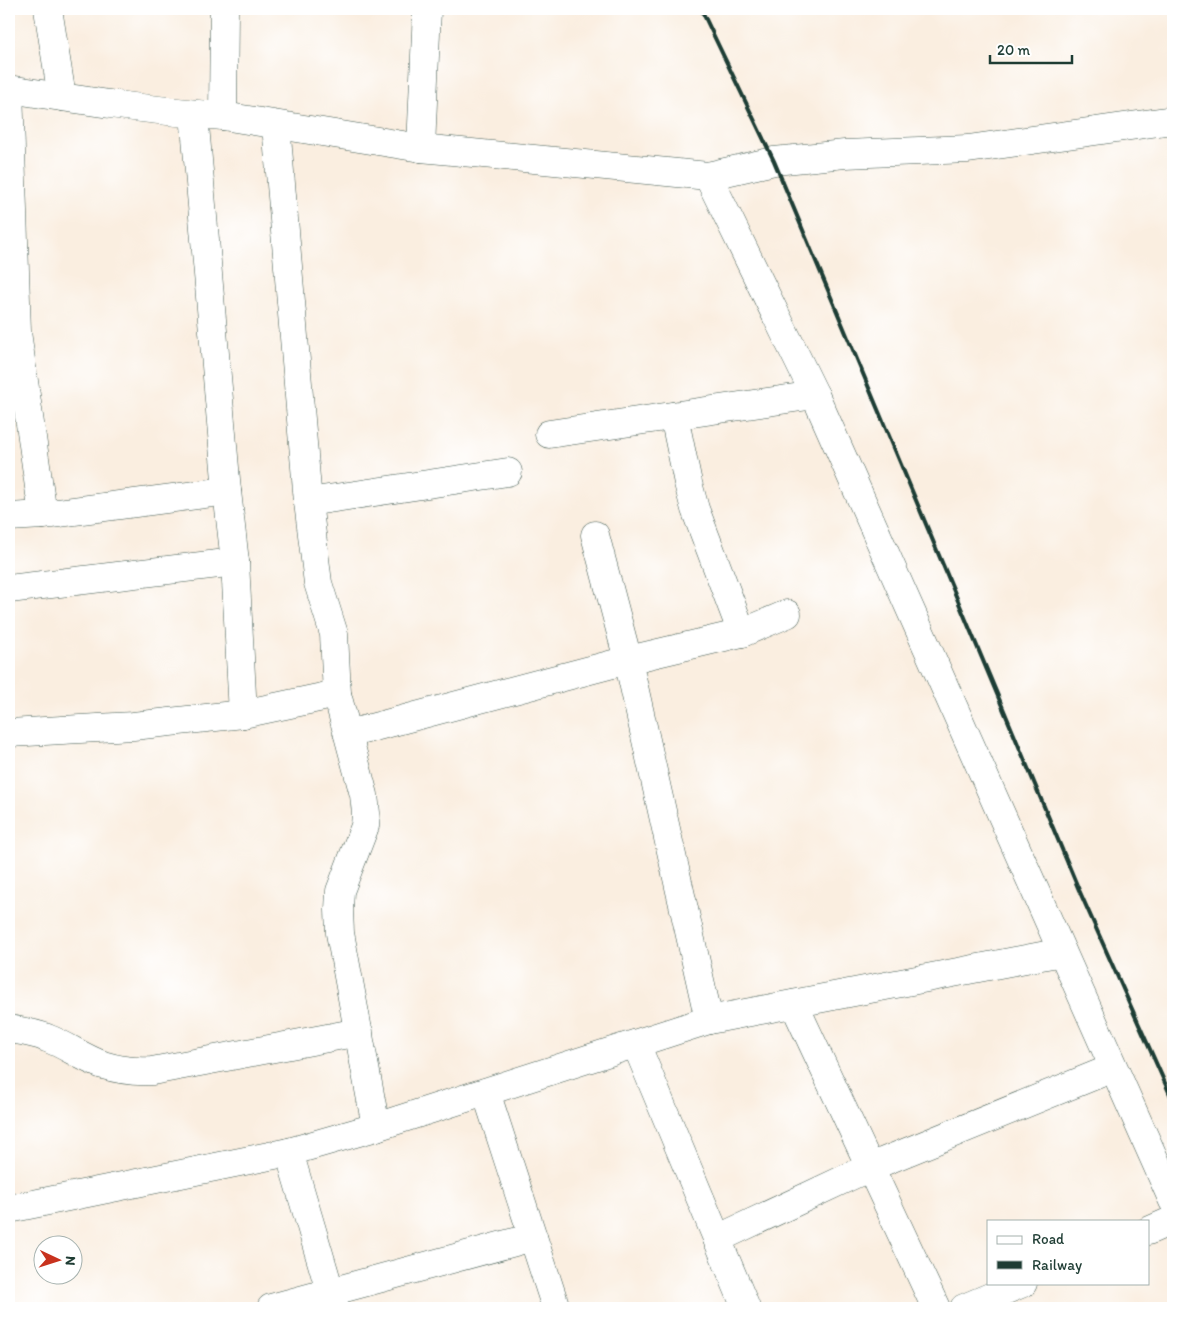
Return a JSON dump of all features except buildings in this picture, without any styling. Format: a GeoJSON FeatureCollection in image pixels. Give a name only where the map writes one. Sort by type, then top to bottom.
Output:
{"type":"FeatureCollection","features":[{"type":"Feature","properties":{"kind":"street"},"geometry":{"type":"LineString","coordinates":[[48,9],[62,97]]}},
{"type":"Feature","properties":{"kind":"street"},"geometry":{"type":"LineString","coordinates":[[223,116],[224,9]]}},
{"type":"Feature","properties":{"kind":"street"},"geometry":{"type":"LineString","coordinates":[[421,148],[427,9]]}},
{"type":"Feature","properties":{"kind":"street"},"geometry":{"type":"LineString","coordinates":[[43,515],[13,332],[9,89],[194,114],[223,116],[421,148],[708,176],[774,161],[844,154],[968,149],[1173,120]]}},
{"type":"Feature","properties":{"kind":"street"},"geometry":{"type":"LineString","coordinates":[[194,114],[235,562],[243,714]]}},
{"type":"Feature","properties":{"kind":"street"},"geometry":{"type":"LineString","coordinates":[[276,125],[308,502],[318,583],[334,634],[337,694],[364,795],[366,813],[365,826],[340,891],[338,910],[340,933],[376,1127]]}},
{"type":"Feature","properties":{"kind":"street"},"geometry":{"type":"LineString","coordinates":[[708,176],[815,395],[1173,1201]]}},
{"type":"Feature","properties":{"kind":"street"},"geometry":{"type":"LineString","coordinates":[[550,434],[815,395]]}},
{"type":"Feature","properties":{"kind":"street"},"geometry":{"type":"LineString","coordinates":[[674,416],[695,509],[742,633]]}},
{"type":"Feature","properties":{"kind":"street"},"geometry":{"type":"LineString","coordinates":[[308,502],[508,472]]}},
{"type":"Feature","properties":{"kind":"street"},"geometry":{"type":"LineString","coordinates":[[9,517],[43,515],[227,491]]}},
{"type":"Feature","properties":{"kind":"street"},"geometry":{"type":"LineString","coordinates":[[596,535],[628,660],[709,1020]]}},
{"type":"Feature","properties":{"kind":"street"},"geometry":{"type":"LineString","coordinates":[[9,589],[235,562]]}},
{"type":"Feature","properties":{"kind":"street"},"geometry":{"type":"LineString","coordinates":[[348,734],[628,660],[742,633],[787,614]]}},
{"type":"Feature","properties":{"kind":"street"},"geometry":{"type":"LineString","coordinates":[[9,733],[133,726],[243,714],[337,694]]}},
{"type":"Feature","properties":{"kind":"street"},"geometry":{"type":"LineString","coordinates":[[9,1209],[289,1152],[376,1127],[709,1020],[1062,952]]}},
{"type":"Feature","properties":{"kind":"street"},"geometry":{"type":"LineString","coordinates":[[794,1004],[936,1308]]}},
{"type":"Feature","properties":{"kind":"street"},"geometry":{"type":"LineString","coordinates":[[9,1029],[47,1038],[101,1065],[138,1072],[152,1071],[359,1032]]}},
{"type":"Feature","properties":{"kind":"street"},"geometry":{"type":"LineString","coordinates":[[636,1044],[746,1308]]}},
{"type":"Feature","properties":{"kind":"street"},"geometry":{"type":"LineString","coordinates":[[717,1239],[870,1167],[1113,1068]]}},
{"type":"Feature","properties":{"kind":"street"},"geometry":{"type":"LineString","coordinates":[[486,1092],[556,1308]]}},
{"type":"Feature","properties":{"kind":"street"},"geometry":{"type":"LineString","coordinates":[[289,1152],[332,1300]]}},
{"type":"Feature","properties":{"kind":"street"},"geometry":{"type":"LineString","coordinates":[[1150,1230],[1173,1220]]}},
{"type":"Feature","properties":{"kind":"street"},"geometry":{"type":"LineString","coordinates":[[270,1308],[332,1300],[533,1237]]}},
{"type":"Feature","properties":{"kind":"street"},"geometry":{"type":"LineString","coordinates":[[964,1308],[1022,1284]]}},
{"type":"Feature","properties":{"kind":"railway"},"geometry":{"type":"LineString","coordinates":[[701,9],[774,161],[1079,890],[1173,1101]]}}]}
